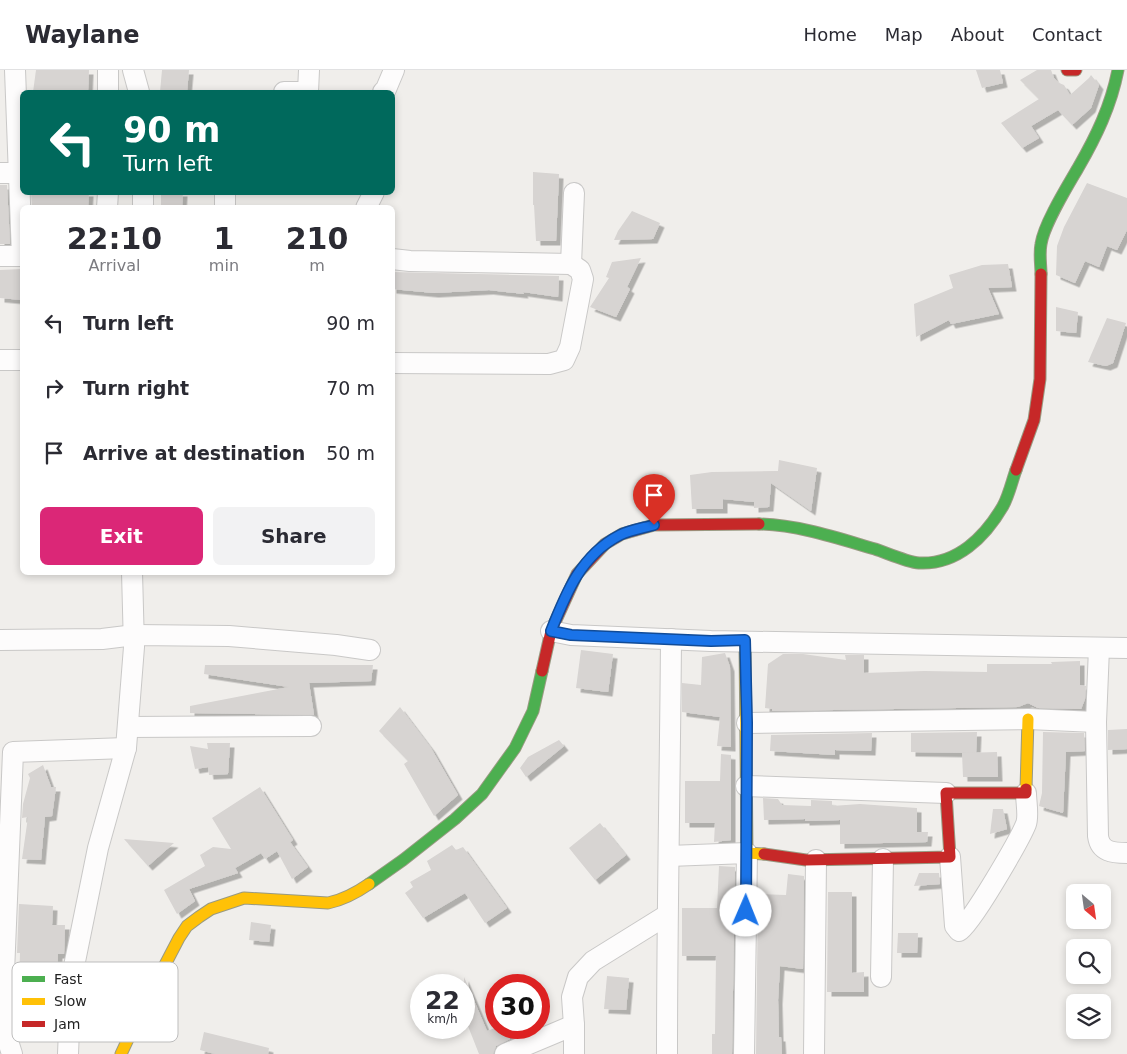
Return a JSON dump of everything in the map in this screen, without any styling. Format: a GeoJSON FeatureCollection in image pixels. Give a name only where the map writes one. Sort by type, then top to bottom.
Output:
{"type":"FeatureCollection","features":[{"type":"Feature","properties":{"kind":"street"},"geometry":{"type":"LineString","coordinates":[[15,70],[10,173],[20,242]]}},
{"type":"Feature","properties":{"kind":"street"},"geometry":{"type":"LineString","coordinates":[[108,70],[108,90]]}},
{"type":"Feature","properties":{"kind":"street"},"geometry":{"type":"LineString","coordinates":[[133,70],[138,90]]}},
{"type":"Feature","properties":{"kind":"street"},"geometry":{"type":"LineString","coordinates":[[308,90],[309,70]]}},
{"type":"Feature","properties":{"kind":"street"},"geometry":{"type":"LineString","coordinates":[[385,90],[394,70]]}},
{"type":"Feature","properties":{"kind":"street"},"geometry":{"type":"LineString","coordinates":[[1067,70],[1076,70]]}},
{"type":"Feature","properties":{"kind":"street"},"geometry":{"type":"LineString","coordinates":[[166,962],[187,926],[211,909],[244,898],[328,903],[357,892],[403,860],[455,819],[482,794],[516,748],[534,711],[551,631],[577,574],[605,544],[622,534],[654,525],[762,524],[803,529],[918,563],[935,561],[962,553],[980,538],[1004,505],[1034,420],[1040,379],[1041,243],[1046,226],[1092,144],[1116,88],[1118,70]]}},
{"type":"Feature","properties":{"kind":"street"},"geometry":{"type":"LineString","coordinates":[[571,264],[574,193]]}},
{"type":"Feature","properties":{"kind":"street"},"geometry":{"type":"LineString","coordinates":[[0,256],[20,256]]}},
{"type":"Feature","properties":{"kind":"street"},"geometry":{"type":"LineString","coordinates":[[395,259],[571,264],[580,270],[583,279],[570,347],[564,360],[549,364],[395,364]]}},
{"type":"Feature","properties":{"kind":"street"},"geometry":{"type":"LineString","coordinates":[[0,360],[20,360]]}},
{"type":"Feature","properties":{"kind":"street"},"geometry":{"type":"LineString","coordinates":[[75,962],[98,848],[126,748],[135,635],[132,575]]}},
{"type":"Feature","properties":{"kind":"street"},"geometry":{"type":"LineString","coordinates":[[551,631],[571,635],[670,639],[1127,648]]}},
{"type":"Feature","properties":{"kind":"street"},"geometry":{"type":"LineString","coordinates":[[0,640],[102,639],[135,635],[229,636],[336,645],[370,650]]}},
{"type":"Feature","properties":{"kind":"street"},"geometry":{"type":"LineString","coordinates":[[667,1054],[670,639]]}},
{"type":"Feature","properties":{"kind":"street"},"geometry":{"type":"LineString","coordinates":[[744,1054],[747,853],[745,640]]}},
{"type":"Feature","properties":{"kind":"street"},"geometry":{"type":"LineString","coordinates":[[1099,648],[1096,722],[1098,841],[1107,851],[1127,853]]}},
{"type":"Feature","properties":{"kind":"street"},"geometry":{"type":"LineString","coordinates":[[747,723],[1028,720],[1096,722]]}},
{"type":"Feature","properties":{"kind":"street"},"geometry":{"type":"LineString","coordinates":[[946,793],[955,926],[959,931],[964,928],[980,904],[1027,822],[1028,720]]}},
{"type":"Feature","properties":{"kind":"street"},"geometry":{"type":"LineString","coordinates":[[128,727],[311,726]]}},
{"type":"Feature","properties":{"kind":"street"},"geometry":{"type":"LineString","coordinates":[[12,1054],[1,1022],[7,752],[126,748]]}},
{"type":"Feature","properties":{"kind":"street"},"geometry":{"type":"LineString","coordinates":[[746,786],[946,793],[1026,793]]}},
{"type":"Feature","properties":{"kind":"street"},"geometry":{"type":"LineString","coordinates":[[669,856],[747,853],[806,860],[883,860],[950,857]]}},
{"type":"Feature","properties":{"kind":"street"},"geometry":{"type":"LineString","coordinates":[[814,1054],[816,860]]}},
{"type":"Feature","properties":{"kind":"street"},"geometry":{"type":"LineString","coordinates":[[880,976],[883,860]]}},
{"type":"Feature","properties":{"kind":"street"},"geometry":{"type":"LineString","coordinates":[[574,1054],[572,997],[578,977],[593,961],[667,915]]}},
{"type":"Feature","properties":{"kind":"street"},"geometry":{"type":"LineString","coordinates":[[504,1054],[574,1025]]}},
{"type":"Feature","properties":{"kind":"street"},"geometry":{"type":"LineString","coordinates":[[121,1054],[127,1042]]}},
{"type":"Feature","properties":{"kind":"building"},"geometry":{"type":"Polygon","coordinates":[[[36,70],[89,70],[88,90],[33,90],[36,70]]]}},
{"type":"Feature","properties":{"kind":"building"},"geometry":{"type":"Polygon","coordinates":[[[162,70],[189,70],[187,90],[160,90],[162,70]]]}},
{"type":"Feature","properties":{"kind":"building"},"geometry":{"type":"Polygon","coordinates":[[[976,70],[1000,70],[1003,83],[982,88],[976,70]]]}},
{"type":"Feature","properties":{"kind":"building"},"geometry":{"type":"Polygon","coordinates":[[[1037,70],[1051,70],[1054,78],[1064,85],[1070,95],[1091,75],[1099,85],[1091,108],[1072,125],[1058,110],[1031,126],[1039,138],[1022,148],[1001,123],[1039,99],[1020,80],[1037,70]]]}},
{"type":"Feature","properties":{"kind":"building"},"geometry":{"type":"Polygon","coordinates":[[[533,172],[559,174],[556,241],[536,241],[533,172]]]}},
{"type":"Feature","properties":{"kind":"building"},"geometry":{"type":"Polygon","coordinates":[[[1087,183],[1127,198],[1127,230],[1117,250],[1107,246],[1099,267],[1085,261],[1075,283],[1056,275],[1057,246],[1064,227],[1087,183]]]}},
{"type":"Feature","properties":{"kind":"building"},"geometry":{"type":"Polygon","coordinates":[[[0,185],[7,185],[10,244],[0,244],[0,185]]]}},
{"type":"Feature","properties":{"kind":"building"},"geometry":{"type":"Polygon","coordinates":[[[31,195],[89,195],[88,205],[32,205],[31,195]]]}},
{"type":"Feature","properties":{"kind":"building"},"geometry":{"type":"Polygon","coordinates":[[[161,195],[183,195],[182,205],[161,205],[161,195]]]}},
{"type":"Feature","properties":{"kind":"building"},"geometry":{"type":"Polygon","coordinates":[[[632,211],[660,223],[653,239],[614,240],[632,211]]]}},
{"type":"Feature","properties":{"kind":"building"},"geometry":{"type":"Polygon","coordinates":[[[641,258],[627,287],[630,289],[616,317],[590,307],[609,278],[606,277],[612,262],[641,258]]]}},
{"type":"Feature","properties":{"kind":"building"},"geometry":{"type":"Polygon","coordinates":[[[1008,264],[1012,287],[988,288],[999,314],[951,324],[949,320],[916,337],[914,304],[953,288],[949,275],[982,265],[1008,264]]]}},
{"type":"Feature","properties":{"kind":"building"},"geometry":{"type":"Polygon","coordinates":[[[20,269],[20,300],[0,298],[0,270],[20,269]]]}},
{"type":"Feature","properties":{"kind":"building"},"geometry":{"type":"Polygon","coordinates":[[[395,272],[559,276],[558,297],[489,290],[434,293],[395,289],[395,272]]]}},
{"type":"Feature","properties":{"kind":"building"},"geometry":{"type":"Polygon","coordinates":[[[1056,307],[1078,312],[1076,333],[1056,331],[1056,307]]]}},
{"type":"Feature","properties":{"kind":"building"},"geometry":{"type":"Polygon","coordinates":[[[1107,318],[1126,323],[1113,363],[1106,366],[1088,362],[1107,318]]]}},
{"type":"Feature","properties":{"kind":"building"},"geometry":{"type":"Polygon","coordinates":[[[779,460],[817,468],[811,511],[771,483],[769,507],[754,508],[754,502],[723,499],[723,509],[692,509],[690,475],[712,472],[778,471],[779,460]]]}},
{"type":"Feature","properties":{"kind":"building"},"geometry":{"type":"Polygon","coordinates":[[[581,650],[613,654],[608,692],[576,688],[581,650]]]}},
{"type":"Feature","properties":{"kind":"building"},"geometry":{"type":"Polygon","coordinates":[[[725,653],[730,667],[731,747],[717,746],[720,717],[682,712],[682,683],[701,685],[702,657],[725,653]]]}},
{"type":"Feature","properties":{"kind":"building"},"geometry":{"type":"Polygon","coordinates":[[[783,654],[803,654],[846,660],[845,655],[864,655],[864,673],[924,671],[987,672],[987,664],[1052,664],[1051,662],[1080,661],[1080,685],[1086,686],[1085,699],[1081,709],[1038,708],[1028,703],[1018,707],[772,711],[772,709],[765,708],[768,664],[783,654]]]}},
{"type":"Feature","properties":{"kind":"building"},"geometry":{"type":"Polygon","coordinates":[[[205,665],[373,665],[371,681],[309,683],[314,715],[190,713],[190,706],[289,687],[204,674],[205,665]]]}},
{"type":"Feature","properties":{"kind":"building"},"geometry":{"type":"Polygon","coordinates":[[[400,707],[431,748],[458,795],[434,816],[404,764],[408,761],[379,731],[400,707]]]}},
{"type":"Feature","properties":{"kind":"building"},"geometry":{"type":"Polygon","coordinates":[[[1127,729],[1127,749],[1108,750],[1108,730],[1127,729]]]}},
{"type":"Feature","properties":{"kind":"building"},"geometry":{"type":"Polygon","coordinates":[[[977,732],[976,753],[911,752],[911,733],[977,732]]]}},
{"type":"Feature","properties":{"kind":"building"},"geometry":{"type":"Polygon","coordinates":[[[1043,732],[1084,733],[1085,751],[1066,752],[1063,813],[1039,806],[1042,793],[1043,732]]]}},
{"type":"Feature","properties":{"kind":"building"},"geometry":{"type":"Polygon","coordinates":[[[872,733],[871,751],[835,750],[835,755],[770,751],[771,735],[872,733]]]}},
{"type":"Feature","properties":{"kind":"building"},"geometry":{"type":"Polygon","coordinates":[[[559,740],[564,746],[526,777],[520,768],[528,757],[559,740]]]}},
{"type":"Feature","properties":{"kind":"building"},"geometry":{"type":"Polygon","coordinates":[[[207,743],[230,743],[228,774],[209,775],[208,767],[195,769],[190,746],[208,749],[207,743]]]}},
{"type":"Feature","properties":{"kind":"building"},"geometry":{"type":"Polygon","coordinates":[[[997,752],[998,777],[963,777],[962,753],[997,752]]]}},
{"type":"Feature","properties":{"kind":"building"},"geometry":{"type":"Polygon","coordinates":[[[721,754],[731,755],[731,840],[714,842],[715,823],[685,823],[685,781],[720,781],[721,754]]]}},
{"type":"Feature","properties":{"kind":"building"},"geometry":{"type":"Polygon","coordinates":[[[43,765],[51,787],[56,787],[52,816],[45,817],[41,860],[22,859],[28,817],[22,818],[23,804],[30,778],[28,774],[43,765]]]}},
{"type":"Feature","properties":{"kind":"building"},"geometry":{"type":"Polygon","coordinates":[[[260,787],[293,840],[290,842],[308,867],[292,879],[277,851],[265,859],[261,853],[235,868],[238,873],[189,889],[195,901],[177,914],[164,890],[205,866],[200,855],[213,847],[231,849],[212,818],[260,787]]]}},
{"type":"Feature","properties":{"kind":"building"},"geometry":{"type":"Polygon","coordinates":[[[763,798],[778,799],[782,805],[811,806],[811,800],[832,801],[832,806],[860,804],[917,808],[917,832],[928,832],[927,842],[840,844],[840,820],[764,820],[763,798]]]}},
{"type":"Feature","properties":{"kind":"building"},"geometry":{"type":"Polygon","coordinates":[[[993,809],[1003,809],[1007,829],[990,834],[993,809]]]}},
{"type":"Feature","properties":{"kind":"building"},"geometry":{"type":"Polygon","coordinates":[[[600,823],[626,855],[595,880],[569,848],[600,823]]]}},
{"type":"Feature","properties":{"kind":"building"},"geometry":{"type":"Polygon","coordinates":[[[124,839],[174,843],[148,866],[124,839]]]}},
{"type":"Feature","properties":{"kind":"building"},"geometry":{"type":"Polygon","coordinates":[[[452,845],[456,850],[463,847],[507,908],[485,923],[465,893],[423,918],[405,893],[413,887],[410,882],[431,870],[427,861],[452,845]]]}},
{"type":"Feature","properties":{"kind":"building"},"geometry":{"type":"Polygon","coordinates":[[[719,866],[735,867],[732,1054],[712,1054],[712,1034],[715,1034],[716,956],[682,956],[682,908],[717,908],[719,866]]]}},
{"type":"Feature","properties":{"kind":"building"},"geometry":{"type":"Polygon","coordinates":[[[919,873],[939,873],[940,884],[914,886],[919,873]]]}},
{"type":"Feature","properties":{"kind":"building"},"geometry":{"type":"Polygon","coordinates":[[[788,874],[804,876],[803,969],[780,966],[778,1000],[779,1037],[781,1037],[782,1054],[756,1054],[758,894],[786,895],[788,874]]]}},
{"type":"Feature","properties":{"kind":"building"},"geometry":{"type":"Polygon","coordinates":[[[828,892],[852,892],[852,973],[864,972],[864,992],[827,992],[828,892]]]}},
{"type":"Feature","properties":{"kind":"building"},"geometry":{"type":"Polygon","coordinates":[[[19,904],[53,906],[52,925],[65,925],[64,954],[58,954],[58,962],[20,962],[20,953],[17,953],[19,904]]]}},
{"type":"Feature","properties":{"kind":"building"},"geometry":{"type":"Polygon","coordinates":[[[251,922],[271,925],[269,942],[249,940],[251,922]]]}},
{"type":"Feature","properties":{"kind":"building"},"geometry":{"type":"Polygon","coordinates":[[[898,933],[918,933],[917,953],[897,953],[898,933]]]}},
{"type":"Feature","properties":{"kind":"building"},"geometry":{"type":"Polygon","coordinates":[[[607,976],[629,978],[626,1010],[604,1009],[607,976]]]}},
{"type":"Feature","properties":{"kind":"building"},"geometry":{"type":"Polygon","coordinates":[[[475,1003],[485,1026],[485,1039],[510,1039],[496,1046],[493,1054],[479,1054],[473,1039],[475,1039],[475,1003]]]}},
{"type":"Feature","properties":{"kind":"building"},"geometry":{"type":"Polygon","coordinates":[[[204,1032],[269,1048],[268,1054],[215,1054],[200,1050],[204,1032]]]}},
{"type":"Feature","properties":{"kind":"traffic: fast"},"geometry":{"type":"LineString","coordinates":[[1041,274],[1040,248],[1046,226],[1097,133],[1107,109],[1118,70]]}},
{"type":"Feature","properties":{"kind":"traffic: fast"},"geometry":{"type":"LineString","coordinates":[[759,524],[803,529],[875,549],[909,561],[919,563],[933,562],[958,554],[979,538],[1005,502],[1016,470]]}},
{"type":"Feature","properties":{"kind":"traffic: fast"},"geometry":{"type":"LineString","coordinates":[[369,884],[455,819],[482,794],[515,748],[533,711],[542,671]]}},
{"type":"Feature","properties":{"kind":"traffic: slow"},"geometry":{"type":"LineString","coordinates":[[745,641],[747,853],[764,854]]}},
{"type":"Feature","properties":{"kind":"traffic: slow"},"geometry":{"type":"LineString","coordinates":[[1026,789],[1028,719]]}},
{"type":"Feature","properties":{"kind":"traffic: slow"},"geometry":{"type":"LineString","coordinates":[[166,962],[187,926],[211,909],[244,898],[328,903],[349,896],[369,884]]}},
{"type":"Feature","properties":{"kind":"traffic: slow"},"geometry":{"type":"LineString","coordinates":[[121,1054],[127,1042]]}},
{"type":"Feature","properties":{"kind":"traffic: jam"},"geometry":{"type":"LineString","coordinates":[[1067,70],[1076,70]]}},
{"type":"Feature","properties":{"kind":"traffic: jam"},"geometry":{"type":"LineString","coordinates":[[1016,470],[1034,420],[1040,379],[1041,274]]}},
{"type":"Feature","properties":{"kind":"traffic: jam"},"geometry":{"type":"LineString","coordinates":[[542,671],[551,631],[577,574],[605,544],[622,534],[654,525],[759,524]]}},
{"type":"Feature","properties":{"kind":"traffic: jam"},"geometry":{"type":"LineString","coordinates":[[764,854],[806,860],[950,857],[946,793],[1026,793],[1026,789]]}},
{"type":"Feature","properties":{"kind":"route"},"geometry":{"type":"LineString","coordinates":[[654,525],[622,534],[605,544],[591,557],[577,574],[551,631],[571,635],[711,641],[745,640],[747,723],[746,911]]}}]}
